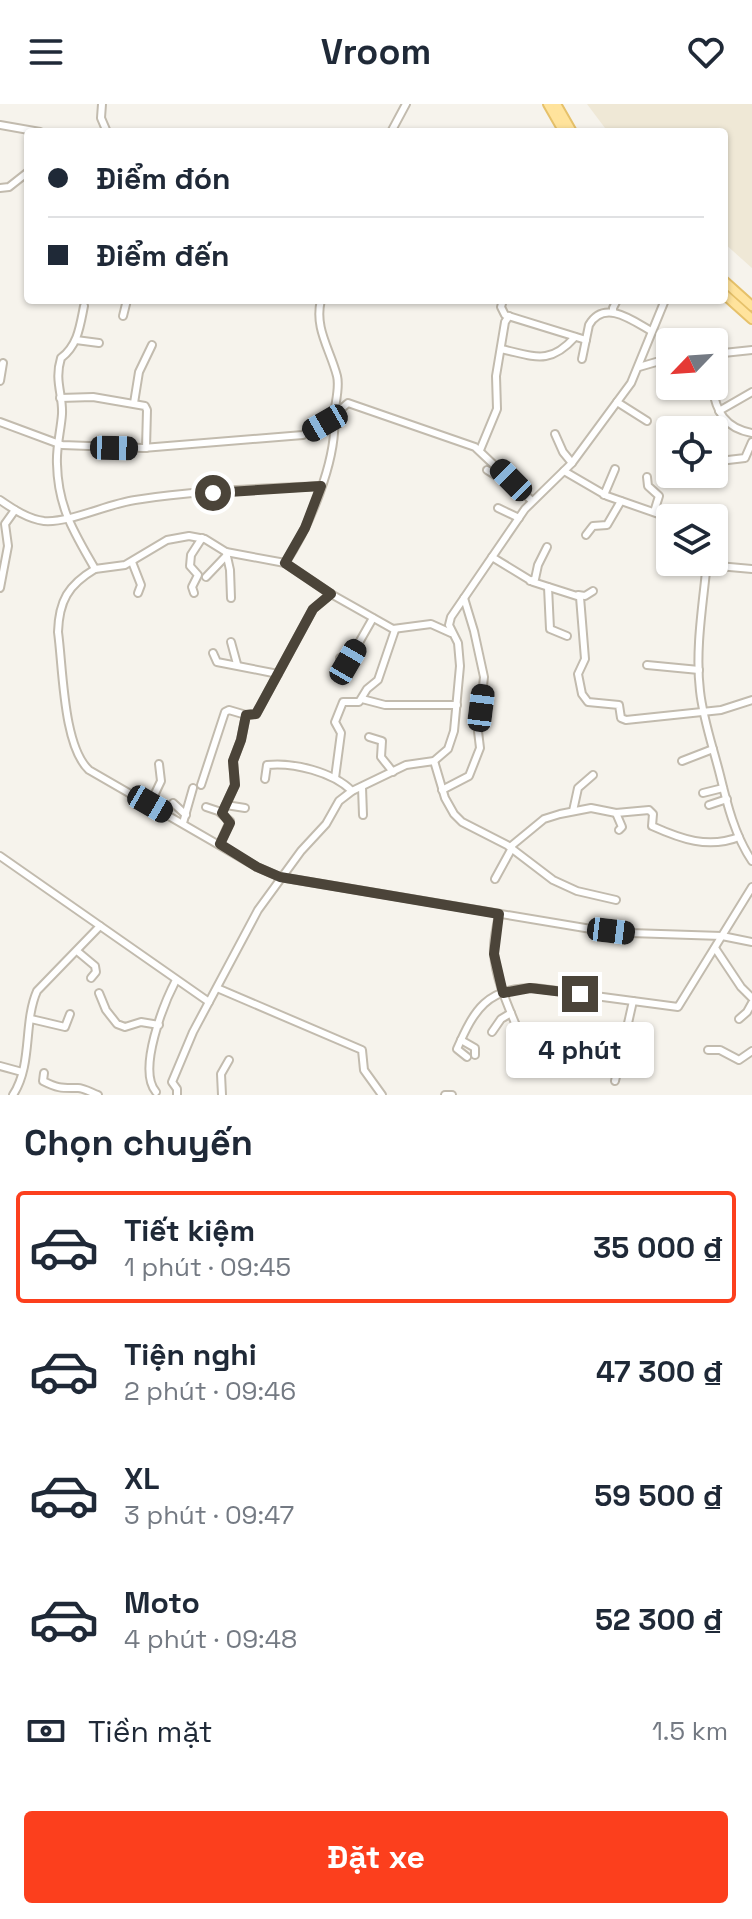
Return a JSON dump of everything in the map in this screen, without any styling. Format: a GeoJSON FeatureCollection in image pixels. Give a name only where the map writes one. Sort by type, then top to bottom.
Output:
{"type":"FeatureCollection","features":[{"type":"Feature","properties":{"kind":"main road"},"geometry":{"type":"LineString","coordinates":[[548,104],[562,128]]}},
{"type":"Feature","properties":{"kind":"main road"},"geometry":{"type":"LineString","coordinates":[[556,104],[570,128]]}},
{"type":"Feature","properties":{"kind":"main road"},"geometry":{"type":"LineString","coordinates":[[728,285],[752,306]]}},
{"type":"Feature","properties":{"kind":"main road"},"geometry":{"type":"LineString","coordinates":[[728,298],[752,319]]}},
{"type":"Feature","properties":{"kind":"street"},"geometry":{"type":"LineString","coordinates":[[102,104],[101,118],[105,128]]}},
{"type":"Feature","properties":{"kind":"street"},"geometry":{"type":"LineString","coordinates":[[393,128],[406,104]]}},
{"type":"Feature","properties":{"kind":"street"},"geometry":{"type":"LineString","coordinates":[[0,125],[24,129]]}},
{"type":"Feature","properties":{"kind":"street"},"geometry":{"type":"LineString","coordinates":[[0,188],[9,187],[24,175]]}},
{"type":"Feature","properties":{"kind":"street"},"geometry":{"type":"LineString","coordinates":[[123,316],[126,304]]}},
{"type":"Feature","properties":{"kind":"street"},"geometry":{"type":"LineString","coordinates":[[285,563],[305,528],[334,439],[337,378],[323,339],[318,313],[320,304]]}},
{"type":"Feature","properties":{"kind":"street"},"geometry":{"type":"LineString","coordinates":[[503,304],[502,311],[509,316],[586,340]]}},
{"type":"Feature","properties":{"kind":"street"},"geometry":{"type":"LineString","coordinates":[[613,312],[615,304]]}},
{"type":"Feature","properties":{"kind":"street"},"geometry":{"type":"LineString","coordinates":[[663,304],[639,367],[617,402],[572,463],[532,501],[451,617],[434,625],[395,630],[331,594],[285,563],[226,554],[202,538],[189,536],[167,540],[132,562],[95,569],[78,579],[65,595],[58,619],[58,632],[79,759],[89,770],[257,867],[280,877],[499,914],[630,933],[722,936],[752,942]]}},
{"type":"Feature","properties":{"kind":"street"},"geometry":{"type":"LineString","coordinates":[[84,306],[76,340],[60,359],[62,411],[57,465],[66,519],[95,569]]}},
{"type":"Feature","properties":{"kind":"street"},"geometry":{"type":"LineString","coordinates":[[582,359],[591,320],[609,311],[651,331]]}},
{"type":"Feature","properties":{"kind":"street"},"geometry":{"type":"LineString","coordinates":[[480,450],[497,409],[496,376],[505,322],[509,316]]}},
{"type":"Feature","properties":{"kind":"street"},"geometry":{"type":"LineString","coordinates":[[501,349],[551,357],[575,337]]}},
{"type":"Feature","properties":{"kind":"street"},"geometry":{"type":"LineString","coordinates":[[76,340],[99,343]]}},
{"type":"Feature","properties":{"kind":"street"},"geometry":{"type":"LineString","coordinates":[[134,403],[138,375],[152,345]]}},
{"type":"Feature","properties":{"kind":"street"},"geometry":{"type":"LineString","coordinates":[[728,353],[752,350]]}},
{"type":"Feature","properties":{"kind":"street"},"geometry":{"type":"LineString","coordinates":[[639,367],[656,362]]}},
{"type":"Feature","properties":{"kind":"street"},"geometry":{"type":"LineString","coordinates":[[0,381],[3,363]]}},
{"type":"Feature","properties":{"kind":"street"},"geometry":{"type":"LineString","coordinates":[[719,411],[752,392]]}},
{"type":"Feature","properties":{"kind":"street"},"geometry":{"type":"LineString","coordinates":[[60,398],[85,396],[134,403],[146,408],[146,448]]}},
{"type":"Feature","properties":{"kind":"street"},"geometry":{"type":"LineString","coordinates":[[716,400],[719,411],[739,431],[752,433]]}},
{"type":"Feature","properties":{"kind":"street"},"geometry":{"type":"LineString","coordinates":[[617,402],[647,421]]}},
{"type":"Feature","properties":{"kind":"street"},"geometry":{"type":"LineString","coordinates":[[0,422],[58,444],[146,448],[303,435],[350,403],[480,450],[532,501]]}},
{"type":"Feature","properties":{"kind":"street"},"geometry":{"type":"LineString","coordinates":[[555,434],[572,463]]}},
{"type":"Feature","properties":{"kind":"street"},"geometry":{"type":"LineString","coordinates":[[728,460],[745,458],[752,442]]}},
{"type":"Feature","properties":{"kind":"street"},"geometry":{"type":"LineString","coordinates":[[604,495],[615,469]]}},
{"type":"Feature","properties":{"kind":"street"},"geometry":{"type":"LineString","coordinates":[[487,470],[503,480],[511,480]]}},
{"type":"Feature","properties":{"kind":"street"},"geometry":{"type":"LineString","coordinates":[[564,471],[604,495],[654,512],[659,496],[648,486],[647,477]]}},
{"type":"Feature","properties":{"kind":"street"},"geometry":{"type":"LineString","coordinates":[[0,500],[13,512],[39,520],[66,519],[136,500],[321,486]]}},
{"type":"Feature","properties":{"kind":"street"},"geometry":{"type":"LineString","coordinates":[[586,535],[593,526],[607,525],[621,501]]}},
{"type":"Feature","properties":{"kind":"street"},"geometry":{"type":"LineString","coordinates":[[498,508],[519,518]]}},
{"type":"Feature","properties":{"kind":"street"},"geometry":{"type":"LineString","coordinates":[[0,588],[8,546],[5,524],[13,512]]}},
{"type":"Feature","properties":{"kind":"street"},"geometry":{"type":"LineString","coordinates":[[194,593],[192,587],[198,575],[192,568],[191,555],[202,538]]}},
{"type":"Feature","properties":{"kind":"street"},"geometry":{"type":"LineString","coordinates":[[530,581],[535,579],[547,547]]}},
{"type":"Feature","properties":{"kind":"street"},"geometry":{"type":"LineString","coordinates":[[206,577],[226,554]]}},
{"type":"Feature","properties":{"kind":"street"},"geometry":{"type":"LineString","coordinates":[[226,554],[231,598]]}},
{"type":"Feature","properties":{"kind":"street"},"geometry":{"type":"LineString","coordinates":[[492,557],[530,581],[578,595],[585,596],[593,591]]}},
{"type":"Feature","properties":{"kind":"street"},"geometry":{"type":"LineString","coordinates":[[132,562],[140,582],[138,593]]}},
{"type":"Feature","properties":{"kind":"street"},"geometry":{"type":"LineString","coordinates":[[728,566],[752,569]]}},
{"type":"Feature","properties":{"kind":"street"},"geometry":{"type":"LineString","coordinates":[[186,574],[192,568]]}},
{"type":"Feature","properties":{"kind":"street"},"geometry":{"type":"LineString","coordinates":[[706,576],[699,670],[703,712],[740,840],[752,861]]}},
{"type":"Feature","properties":{"kind":"street"},"geometry":{"type":"LineString","coordinates":[[548,587],[550,629],[567,636]]}},
{"type":"Feature","properties":{"kind":"street"},"geometry":{"type":"LineString","coordinates":[[183,823],[225,712],[256,714],[313,609],[331,594]]}},
{"type":"Feature","properties":{"kind":"street"},"geometry":{"type":"LineString","coordinates":[[578,595],[585,659],[578,674],[585,699],[619,705],[621,718],[626,720],[732,708],[752,700]]}},
{"type":"Feature","properties":{"kind":"street"},"geometry":{"type":"LineString","coordinates":[[442,790],[469,776],[480,748],[478,731],[484,672],[464,598]]}},
{"type":"Feature","properties":{"kind":"street"},"geometry":{"type":"LineString","coordinates":[[177,1095],[173,1084],[175,1073],[258,910],[280,877],[326,824],[339,801],[352,791],[410,764],[434,761],[451,743],[457,705],[459,646],[451,633],[451,617]]}},
{"type":"Feature","properties":{"kind":"street"},"geometry":{"type":"LineString","coordinates":[[340,658],[348,662],[373,618]]}},
{"type":"Feature","properties":{"kind":"street"},"geometry":{"type":"LineString","coordinates":[[434,625],[451,633]]}},
{"type":"Feature","properties":{"kind":"street"},"geometry":{"type":"LineString","coordinates":[[335,778],[341,733],[335,722],[336,715],[343,702],[358,703],[378,680],[395,630]]}},
{"type":"Feature","properties":{"kind":"street"},"geometry":{"type":"LineString","coordinates":[[231,642],[237,664]]}},
{"type":"Feature","properties":{"kind":"street"},"geometry":{"type":"LineString","coordinates":[[213,653],[217,662],[278,674]]}},
{"type":"Feature","properties":{"kind":"street"},"geometry":{"type":"LineString","coordinates":[[647,665],[699,670]]}},
{"type":"Feature","properties":{"kind":"street"},"geometry":{"type":"LineString","coordinates":[[362,699],[385,705],[457,705]]}},
{"type":"Feature","properties":{"kind":"street"},"geometry":{"type":"LineString","coordinates":[[222,813],[235,785],[233,761],[246,715]]}},
{"type":"Feature","properties":{"kind":"street"},"geometry":{"type":"LineString","coordinates":[[369,737],[382,741],[381,757],[393,772]]}},
{"type":"Feature","properties":{"kind":"street"},"geometry":{"type":"LineString","coordinates":[[682,761],[713,749]]}},
{"type":"Feature","properties":{"kind":"street"},"geometry":{"type":"LineString","coordinates":[[434,761],[442,790],[454,814],[462,822],[511,848],[548,878],[577,891],[616,900]]}},
{"type":"Feature","properties":{"kind":"street"},"geometry":{"type":"LineString","coordinates":[[150,804],[161,781],[159,764]]}},
{"type":"Feature","properties":{"kind":"street"},"geometry":{"type":"LineString","coordinates":[[265,779],[268,764],[287,765],[335,778],[352,791]]}},
{"type":"Feature","properties":{"kind":"street"},"geometry":{"type":"LineString","coordinates":[[573,811],[578,788],[593,775]]}},
{"type":"Feature","properties":{"kind":"street"},"geometry":{"type":"LineString","coordinates":[[362,787],[363,815]]}},
{"type":"Feature","properties":{"kind":"street"},"geometry":{"type":"LineString","coordinates":[[703,793],[723,788]]}},
{"type":"Feature","properties":{"kind":"street"},"geometry":{"type":"LineString","coordinates":[[709,805],[727,799]]}},
{"type":"Feature","properties":{"kind":"street"},"geometry":{"type":"LineString","coordinates":[[173,803],[186,815]]}},
{"type":"Feature","properties":{"kind":"street"},"geometry":{"type":"LineString","coordinates":[[226,805],[245,808]]}},
{"type":"Feature","properties":{"kind":"street"},"geometry":{"type":"LineString","coordinates":[[206,807],[222,813],[230,823],[220,844]]}},
{"type":"Feature","properties":{"kind":"street"},"geometry":{"type":"LineString","coordinates":[[495,879],[511,848],[544,819],[573,811],[595,808],[616,813],[649,810],[653,814],[652,826],[677,838],[710,844],[740,840],[752,843]]}},
{"type":"Feature","properties":{"kind":"street"},"geometry":{"type":"LineString","coordinates":[[616,813],[622,827],[619,830]]}},
{"type":"Feature","properties":{"kind":"street"},"geometry":{"type":"LineString","coordinates":[[0,856],[209,1002]]}},
{"type":"Feature","properties":{"kind":"street"},"geometry":{"type":"LineString","coordinates":[[461,1040],[475,1048],[471,1056],[457,1049],[461,1040],[479,1007],[503,993],[535,988],[678,1007],[752,887]]}},
{"type":"Feature","properties":{"kind":"street"},"geometry":{"type":"LineString","coordinates":[[499,914],[494,954],[503,993],[522,1040]]}},
{"type":"Feature","properties":{"kind":"street"},"geometry":{"type":"LineString","coordinates":[[13,1095],[22,1072],[32,1004],[37,991],[100,926]]}},
{"type":"Feature","properties":{"kind":"street"},"geometry":{"type":"LineString","coordinates":[[715,948],[752,1001],[739,1019]]}},
{"type":"Feature","properties":{"kind":"street"},"geometry":{"type":"LineString","coordinates":[[77,951],[95,966],[96,972],[91,978]]}},
{"type":"Feature","properties":{"kind":"street"},"geometry":{"type":"LineString","coordinates":[[173,1084],[155,1094],[149,1071],[159,1025],[176,980]]}},
{"type":"Feature","properties":{"kind":"street"},"geometry":{"type":"LineString","coordinates":[[217,988],[362,1050],[364,1070],[382,1095]]}},
{"type":"Feature","properties":{"kind":"street"},"geometry":{"type":"LineString","coordinates":[[99,993],[106,1010],[117,1024],[125,1027],[141,1022],[159,1025]]}},
{"type":"Feature","properties":{"kind":"street"},"geometry":{"type":"LineString","coordinates":[[615,1081],[633,1001]]}},
{"type":"Feature","properties":{"kind":"street"},"geometry":{"type":"LineString","coordinates":[[492,1032],[501,1019],[511,1013]]}},
{"type":"Feature","properties":{"kind":"street"},"geometry":{"type":"LineString","coordinates":[[31,1019],[65,1027],[70,1014]]}},
{"type":"Feature","properties":{"kind":"street"},"geometry":{"type":"LineString","coordinates":[[708,1050],[720,1050],[739,1060],[752,1051]]}},
{"type":"Feature","properties":{"kind":"street"},"geometry":{"type":"LineString","coordinates":[[222,1095],[221,1074],[229,1060]]}},
{"type":"Feature","properties":{"kind":"street"},"geometry":{"type":"LineString","coordinates":[[0,1066],[22,1072]]}},
{"type":"Feature","properties":{"kind":"street"},"geometry":{"type":"LineString","coordinates":[[44,1073],[44,1082],[69,1092],[78,1088],[98,1095]]}},
{"type":"Feature","properties":{"kind":"street"},"geometry":{"type":"LineString","coordinates":[[445,1095],[452,1095]]}},
{"type":"Feature","properties":{"kind":"shaded area"},"geometry":{"type":"Polygon","coordinates":[[[587,104],[752,104],[752,268],[728,247],[728,128],[605,128],[587,104]]]}},
{"type":"Feature","properties":{"kind":"route"},"geometry":{"type":"LineString","coordinates":[[213,493],[321,486],[305,528],[285,563],[331,594],[313,609],[256,714],[246,715],[233,761],[236,771],[234,790],[222,813],[230,823],[220,844],[280,877],[499,914],[494,954],[503,993],[530,988],[580,994]]}}]}
